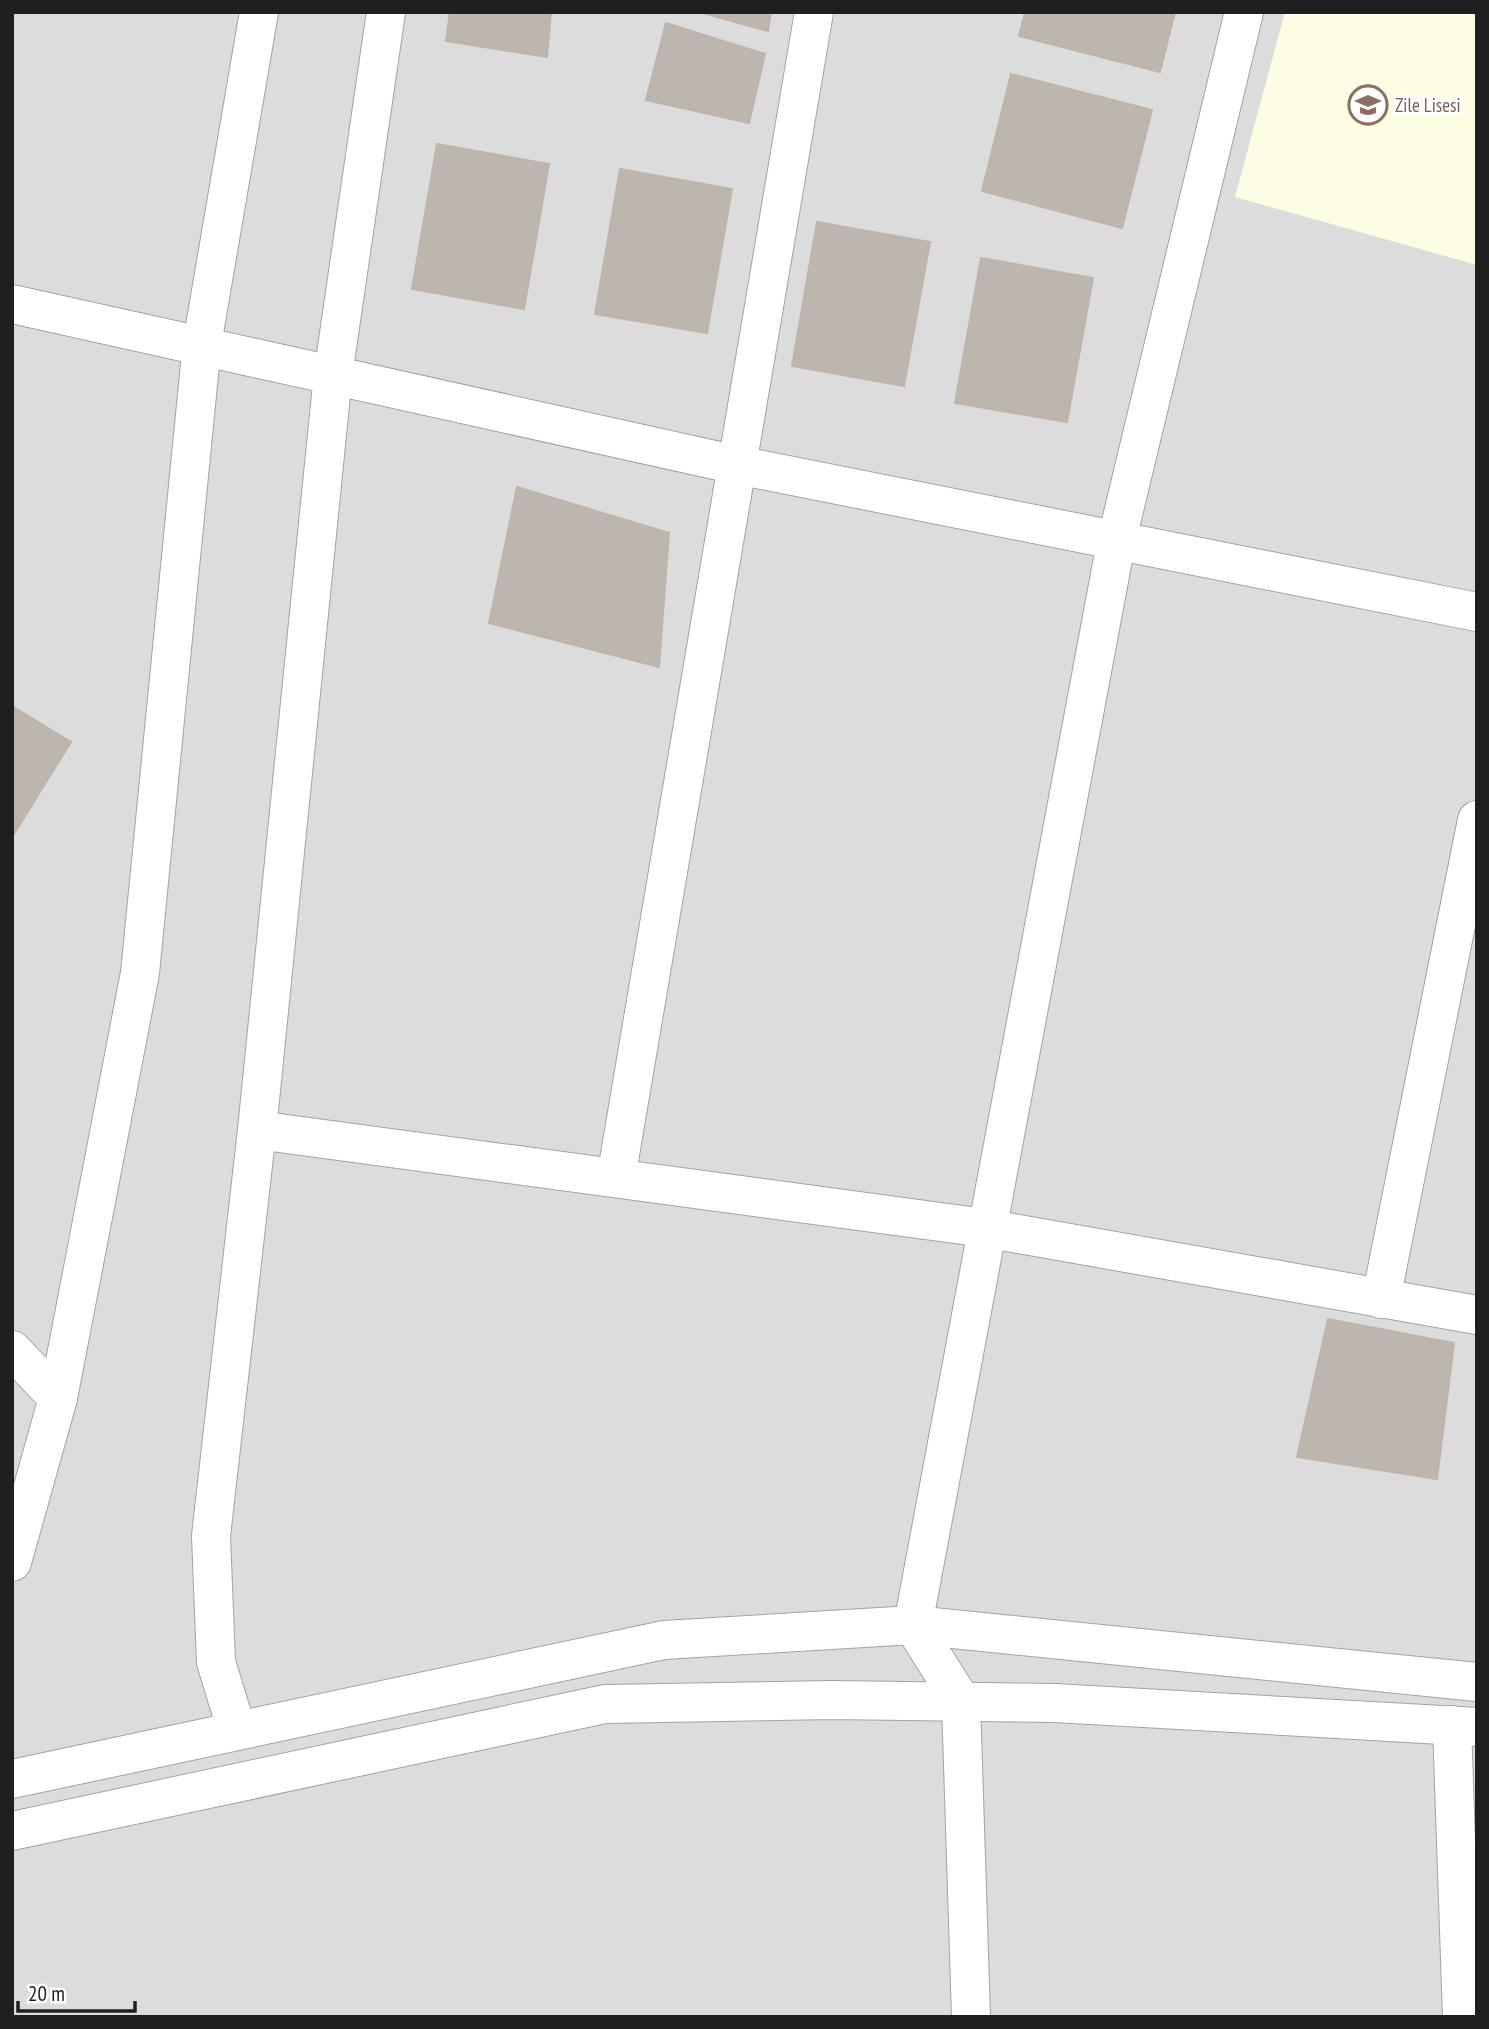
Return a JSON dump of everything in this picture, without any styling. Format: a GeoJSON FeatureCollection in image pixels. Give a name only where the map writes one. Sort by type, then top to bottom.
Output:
{"type":"FeatureCollection","features":[{"type":"Feature","properties":{"kind":"street"},"geometry":{"type":"LineString","coordinates":[[12,1563],[58,1398],[140,973],[202,344],[259,12]]}},
{"type":"Feature","properties":{"kind":"street"},"geometry":{"type":"LineString","coordinates":[[237,1731],[216,1662],[211,1536],[257,1130],[333,375],[386,12]]}},
{"type":"Feature","properties":{"kind":"street"},"geometry":{"type":"LineString","coordinates":[[615,1178],[814,12]]}},
{"type":"Feature","properties":{"kind":"street"},"geometry":{"type":"LineString","coordinates":[[971,2017],[961,1701],[913,1625],[985,1228],[1116,543],[1244,12]]}},
{"type":"Feature","properties":{"kind":"street"},"geometry":{"type":"LineString","coordinates":[[12,304],[202,344],[737,465],[1116,543],[1477,612]]}},
{"type":"Feature","properties":{"kind":"street"},"geometry":{"type":"LineString","coordinates":[[1381,1299],[1477,820]]}},
{"type":"Feature","properties":{"kind":"street"},"geometry":{"type":"LineString","coordinates":[[257,1130],[985,1228],[1477,1315]]}},
{"type":"Feature","properties":{"kind":"street"},"geometry":{"type":"LineString","coordinates":[[12,1350],[58,1398]]}},
{"type":"Feature","properties":{"kind":"street"},"geometry":{"type":"LineString","coordinates":[[12,1779],[664,1640],[913,1625],[1477,1682]]}},
{"type":"Feature","properties":{"kind":"street"},"geometry":{"type":"LineString","coordinates":[[12,1831],[605,1704],[961,1701],[1055,1703],[1465,1726],[1462,2017]]}},
{"type":"Feature","properties":{"kind":"shaded area"},"geometry":{"type":"Polygon","coordinates":[[[12,12],[1477,12],[1477,2017],[12,2017],[12,12]]]}},
{"type":"Feature","properties":{"kind":"shaded area","name":"Zile Lisesi"},"geometry":{"type":"Polygon","coordinates":[[[1285,12],[1477,12],[1477,265],[1235,197],[1285,12]]]}},
{"type":"Feature","properties":{"kind":"building"},"geometry":{"type":"Polygon","coordinates":[[[450,12],[551,12],[547,57],[446,41],[450,12]]]}},
{"type":"Feature","properties":{"kind":"building"},"geometry":{"type":"Polygon","coordinates":[[[699,12],[771,12],[768,31],[699,12]]]}},
{"type":"Feature","properties":{"kind":"building"},"geometry":{"type":"Polygon","coordinates":[[[1025,12],[1175,12],[1160,72],[1019,36],[1025,12]]]}},
{"type":"Feature","properties":{"kind":"building"},"geometry":{"type":"Polygon","coordinates":[[[666,23],[765,54],[749,123],[646,100],[666,23]]]}},
{"type":"Feature","properties":{"kind":"building"},"geometry":{"type":"Polygon","coordinates":[[[1011,74],[1152,110],[1122,228],[982,191],[1011,74]]]}},
{"type":"Feature","properties":{"kind":"building"},"geometry":{"type":"Polygon","coordinates":[[[437,144],[549,164],[524,309],[412,289],[437,144]]]}},
{"type":"Feature","properties":{"kind":"building"},"geometry":{"type":"Polygon","coordinates":[[[620,169],[732,189],[707,333],[595,314],[620,169]]]}},
{"type":"Feature","properties":{"kind":"building"},"geometry":{"type":"Polygon","coordinates":[[[817,222],[930,242],[904,386],[792,366],[817,222]]]}},
{"type":"Feature","properties":{"kind":"building"},"geometry":{"type":"Polygon","coordinates":[[[981,258],[1093,278],[1067,422],[955,403],[981,258]]]}},
{"type":"Feature","properties":{"kind":"building"},"geometry":{"type":"Polygon","coordinates":[[[517,487],[669,533],[659,667],[489,623],[517,487]]]}},
{"type":"Feature","properties":{"kind":"building"},"geometry":{"type":"Polygon","coordinates":[[[12,706],[71,742],[12,837],[12,706]]]}},
{"type":"Feature","properties":{"kind":"building"},"geometry":{"type":"Polygon","coordinates":[[[1328,1319],[1454,1343],[1437,1479],[1297,1457],[1328,1319]]]}},
{"type":"Feature","properties":{"kind":"place","name":"Zile Lisesi"},"geometry":{"type":"Point","coordinates":[1368,105]}}]}
